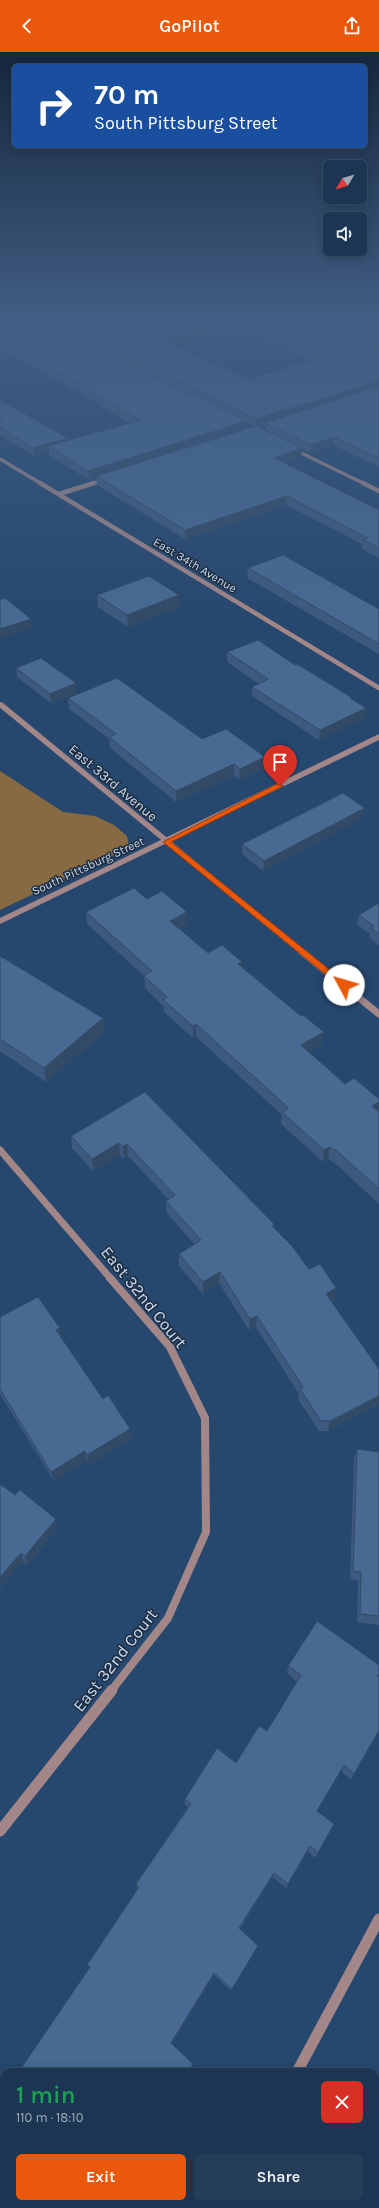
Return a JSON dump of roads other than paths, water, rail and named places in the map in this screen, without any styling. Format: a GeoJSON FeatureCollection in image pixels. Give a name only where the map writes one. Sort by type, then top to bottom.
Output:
{"type":"FeatureCollection","features":[{"type":"Feature","properties":{"kind":"street"},"geometry":{"type":"LineString","coordinates":[[290,447],[379,491]]}},
{"type":"Feature","properties":{"kind":"street","name":"East 34th Avenue"},"geometry":{"type":"LineString","coordinates":[[0,459],[379,688]]}},
{"type":"Feature","properties":{"kind":"street"},"geometry":{"type":"LineString","coordinates":[[59,494],[112,477]]}},
{"type":"Feature","properties":{"kind":"street","name":"East 33rd Avenue"},"geometry":{"type":"LineString","coordinates":[[1,705],[166,842],[379,1014]]}},
{"type":"Feature","properties":{"kind":"street","name":"South Pittsburg Street"},"geometry":{"type":"LineString","coordinates":[[0,920],[166,842],[379,737]]}},
{"type":"Feature","properties":{"kind":"street","name":"East 32nd Court"},"geometry":{"type":"LineString","coordinates":[[0,1150],[170,1347],[205,1418],[206,1532],[168,1618],[0,1831]]}},
{"type":"Feature","properties":{"kind":"street"},"geometry":{"type":"LineString","coordinates":[[299,2068],[379,1919]]}}]}
